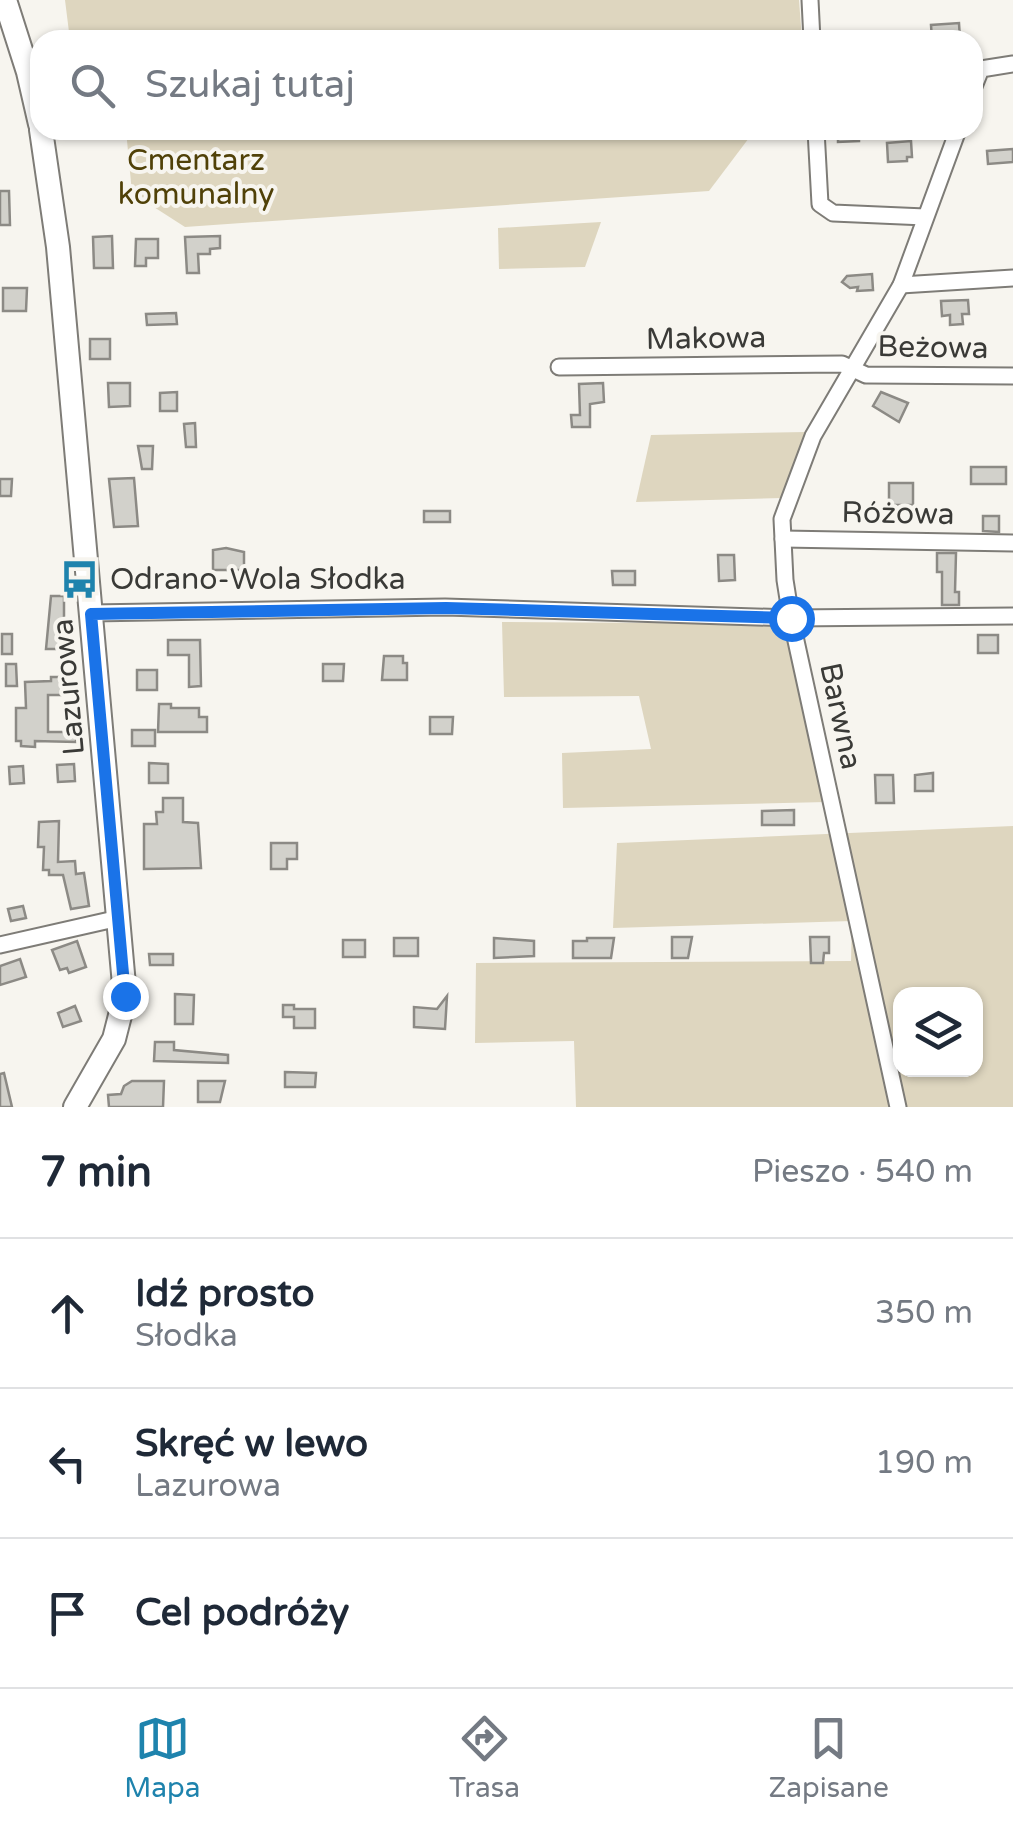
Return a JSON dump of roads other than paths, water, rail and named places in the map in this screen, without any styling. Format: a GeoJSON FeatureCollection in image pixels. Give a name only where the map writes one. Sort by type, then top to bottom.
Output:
{"type":"FeatureCollection","features":[{"type":"Feature","properties":{"kind":"street","name":"Lazurowa"},"geometry":{"type":"LineString","coordinates":[[6,0],[30,81]]}},
{"type":"Feature","properties":{"kind":"street"},"geometry":{"type":"LineString","coordinates":[[810,0],[812,30]]}},
{"type":"Feature","properties":{"kind":"street"},"geometry":{"type":"LineString","coordinates":[[983,69],[1013,64]]}},
{"type":"Feature","properties":{"kind":"street","name":"Lazurowa"},"geometry":{"type":"LineString","coordinates":[[42,140],[58,247],[125,996],[122,1020],[104,1060],[75,1107]]}},
{"type":"Feature","properties":{"kind":"street"},"geometry":{"type":"LineString","coordinates":[[817,140],[820,204],[833,213],[925,217]]}},
{"type":"Feature","properties":{"kind":"street","name":"Barwna"},"geometry":{"type":"LineString","coordinates":[[898,1107],[791,618],[782,519],[813,436],[901,285],[954,140]]}},
{"type":"Feature","properties":{"kind":"street"},"geometry":{"type":"LineString","coordinates":[[901,285],[1013,278]]}},
{"type":"Feature","properties":{"kind":"street","name":"Makowa"},"geometry":{"type":"LineString","coordinates":[[559,367],[842,364],[853,368]]}},
{"type":"Feature","properties":{"kind":"street","name":"Beżowa"},"geometry":{"type":"LineString","coordinates":[[853,368],[866,375],[1013,376]]}},
{"type":"Feature","properties":{"kind":"street","name":"Różowa"},"geometry":{"type":"LineString","coordinates":[[783,539],[1013,543]]}},
{"type":"Feature","properties":{"kind":"street"},"geometry":{"type":"LineString","coordinates":[[91,614],[446,608],[791,618],[1013,616]]}},
{"type":"Feature","properties":{"kind":"street"},"geometry":{"type":"LineString","coordinates":[[0,945],[120,918]]}},
{"type":"Feature","properties":{"kind":"place","name":"Odrano-Wola Słodka"},"geometry":{"type":"Point","coordinates":[80,579]}},
{"type":"Feature","properties":{"kind":"park label","name":"Cmentarz komunalny"},"geometry":{"type":"Point","coordinates":[196,177]}}]}
